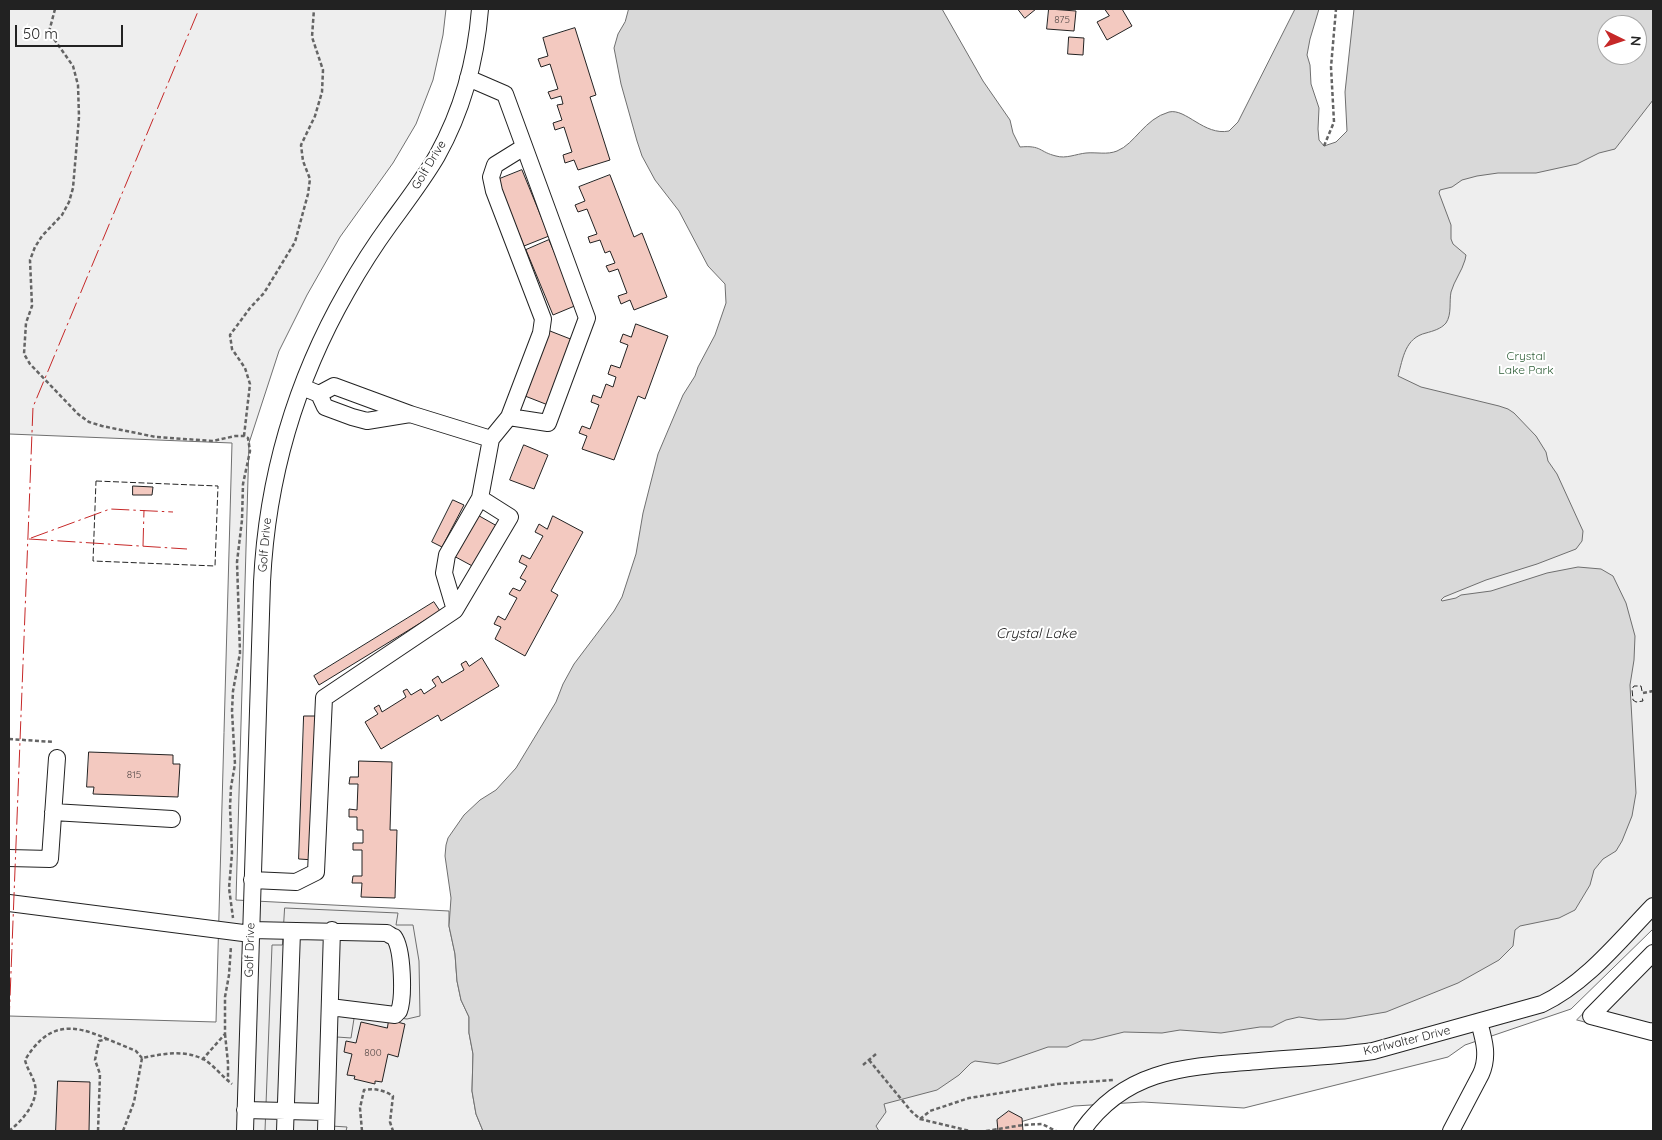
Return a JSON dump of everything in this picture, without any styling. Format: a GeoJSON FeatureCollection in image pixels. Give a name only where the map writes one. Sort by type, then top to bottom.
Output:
{"type":"FeatureCollection","features":[{"type":"Feature","properties":{"kind":"street","name":"Golf Drive"},"geometry":{"type":"LineString","coordinates":[[244,1131],[263,551],[276,472],[302,387],[325,332],[370,254],[441,148],[454,119],[468,78],[480,9]]}},
{"type":"Feature","properties":{"kind":"street"},"geometry":{"type":"LineString","coordinates":[[468,78],[505,94],[587,318],[548,423],[509,417]]}},
{"type":"Feature","properties":{"kind":"street"},"geometry":{"type":"LineString","coordinates":[[455,610],[444,573],[447,555],[480,498],[491,439],[509,417],[541,333],[543,318],[494,191],[491,176],[495,165],[524,147]]}},
{"type":"Feature","properties":{"kind":"street"},"geometry":{"type":"LineString","coordinates":[[319,394],[334,386],[410,414],[491,439]]}},
{"type":"Feature","properties":{"kind":"street"},"geometry":{"type":"LineString","coordinates":[[302,387],[319,394],[325,407],[352,417],[367,420],[410,414]]}},
{"type":"Feature","properties":{"kind":"street"},"geometry":{"type":"LineString","coordinates":[[252,880],[296,882],[316,872],[324,698],[455,610],[510,517],[480,498]]}},
{"type":"Feature","properties":{"kind":"street"},"geometry":{"type":"LineString","coordinates":[[9,858],[50,859],[57,758]]}},
{"type":"Feature","properties":{"kind":"street"},"geometry":{"type":"LineString","coordinates":[[53,812],[172,819]]}},
{"type":"Feature","properties":{"kind":"street"},"geometry":{"type":"LineString","coordinates":[[9,903],[251,932],[332,930],[387,933],[394,937],[398,947],[402,974],[401,1006],[395,1016],[330,1007]]}},
{"type":"Feature","properties":{"kind":"street","name":"Karlwalter Drive"},"geometry":{"type":"LineString","coordinates":[[1082,1131],[1097,1113],[1119,1094],[1144,1080],[1173,1070],[1202,1065],[1367,1052],[1530,1008],[1562,993],[1586,973],[1653,906]]}},
{"type":"Feature","properties":{"kind":"street"},"geometry":{"type":"LineString","coordinates":[[326,1131],[332,930]]}},
{"type":"Feature","properties":{"kind":"street"},"geometry":{"type":"LineString","coordinates":[[285,1131],[292,932]]}},
{"type":"Feature","properties":{"kind":"street"},"geometry":{"type":"LineString","coordinates":[[1653,954],[1591,1016],[1653,1031]]}},
{"type":"Feature","properties":{"kind":"street"},"geometry":{"type":"LineString","coordinates":[[1451,1131],[1483,1069],[1485,1046],[1479,1022]]}},
{"type":"Feature","properties":{"kind":"street"},"geometry":{"type":"LineString","coordinates":[[245,1104],[286,1111],[326,1112]]}},
{"type":"Feature","properties":{"kind":"path"},"geometry":{"type":"LineString","coordinates":[[56,9],[50,32],[73,66],[78,85],[78,117],[73,188],[69,202],[62,215],[42,236],[30,260],[32,306],[26,323],[24,354],[30,364],[78,414],[89,422],[156,437],[213,441],[235,436],[248,438],[250,451],[243,484],[242,520],[237,562],[240,653],[233,691],[232,711],[235,764],[230,807],[232,853],[229,888],[232,922]]}},
{"type":"Feature","properties":{"kind":"path"},"geometry":{"type":"LineString","coordinates":[[244,436],[250,384],[245,368],[232,349],[230,335],[264,293],[295,242],[308,194],[310,179],[303,160],[301,145],[322,92],[323,70],[312,37],[314,9]]}},
{"type":"Feature","properties":{"kind":"path"},"geometry":{"type":"LineString","coordinates":[[1324,146],[1334,122],[1331,67],[1336,9]]}},
{"type":"Feature","properties":{"kind":"path"},"geometry":{"type":"LineString","coordinates":[[1643,694],[1653,691]]}},
{"type":"Feature","properties":{"kind":"path"},"geometry":{"type":"LineString","coordinates":[[9,739],[58,742],[57,758]]}},
{"type":"Feature","properties":{"kind":"path"},"geometry":{"type":"LineString","coordinates":[[228,1081],[225,997],[229,975],[231,940]]}},
{"type":"Feature","properties":{"kind":"path"},"geometry":{"type":"LineString","coordinates":[[9,1131],[19,1124],[33,1100],[36,1087],[25,1060],[37,1043],[56,1029],[73,1028],[107,1039],[136,1051],[142,1058]]}},
{"type":"Feature","properties":{"kind":"path"},"geometry":{"type":"LineString","coordinates":[[202,1060],[225,1034]]}},
{"type":"Feature","properties":{"kind":"path"},"geometry":{"type":"LineString","coordinates":[[98,1131],[100,1074],[94,1060],[100,1041],[107,1039]]}},
{"type":"Feature","properties":{"kind":"path"},"geometry":{"type":"LineString","coordinates":[[142,1058],[173,1052],[202,1060],[228,1081],[245,1104]]}},
{"type":"Feature","properties":{"kind":"path"},"geometry":{"type":"LineString","coordinates":[[863,1065],[876,1054]]}},
{"type":"Feature","properties":{"kind":"path"},"geometry":{"type":"LineString","coordinates":[[123,1131],[134,1102],[142,1058]]}},
{"type":"Feature","properties":{"kind":"path"},"geometry":{"type":"LineString","coordinates":[[869,1060],[911,1111],[920,1119],[970,1131]]}},
{"type":"Feature","properties":{"kind":"path"},"geometry":{"type":"LineString","coordinates":[[920,1119],[930,1110],[969,1098],[1056,1084],[1119,1079]]}},
{"type":"Feature","properties":{"kind":"path"},"geometry":{"type":"LineString","coordinates":[[362,1131],[360,1108],[364,1090],[374,1089],[386,1091],[393,1096],[390,1122],[393,1131]]}},
{"type":"Feature","properties":{"kind":"path"},"geometry":{"type":"LineString","coordinates":[[986,1131],[1042,1124],[1056,1131]]}},
{"type":"Feature","properties":{"kind":"green space"},"geometry":{"type":"Polygon","coordinates":[[[9,9],[446,9],[443,35],[433,80],[416,124],[393,163],[340,237],[307,295],[279,351],[249,443],[236,900],[449,911],[449,926],[455,954],[457,981],[461,1000],[469,1017],[469,1033],[473,1054],[472,1091],[476,1114],[483,1131],[9,1131],[9,1016],[216,1022],[232,443],[9,434],[9,9]]]}},
{"type":"Feature","properties":{"kind":"green space","name":"Crystal Lake Park"},"geometry":{"type":"Polygon","coordinates":[[[1443,9],[1597,52],[1597,65],[1647,65],[1647,44],[1653,37],[1653,929],[1571,1009],[1465,1045],[1448,1057],[1244,1108],[1143,1102],[1074,1106],[990,1131],[865,1131],[875,1098],[1424,616],[1368,395],[1443,9]]]}},
{"type":"Feature","properties":{"kind":"shaded area"},"geometry":{"type":"Polygon","coordinates":[[[285,908],[398,913],[396,925],[413,925],[419,961],[420,1016],[407,1019],[355,1012],[351,1038],[337,1037],[331,1126],[347,1127],[346,1131],[265,1131],[272,945],[282,945],[285,908]]]}},
{"type":"Feature","properties":{"kind":"shaded area"},"geometry":{"type":"Polygon","coordinates":[[[1653,944],[1653,1040],[1577,1020],[1653,944]]]}},
{"type":"Feature","properties":{"kind":"water","name":"Crystal Lake"},"geometry":{"type":"Polygon","coordinates":[[[629,9],[942,9],[983,81],[1010,120],[1013,133],[1020,147],[1037,148],[1050,154],[1064,157],[1117,151],[1129,143],[1153,120],[1169,112],[1182,114],[1211,130],[1229,131],[1238,122],[1295,9],[1319,9],[1307,55],[1310,65],[1311,84],[1319,108],[1319,140],[1324,146],[1336,142],[1347,131],[1345,92],[1354,9],[1653,9],[1653,100],[1615,149],[1599,153],[1577,164],[1536,173],[1498,173],[1477,176],[1462,180],[1452,187],[1440,190],[1439,193],[1451,225],[1451,239],[1453,244],[1466,255],[1465,260],[1451,292],[1450,312],[1446,323],[1413,339],[1406,350],[1398,376],[1421,387],[1499,406],[1514,413],[1536,436],[1546,452],[1548,461],[1557,474],[1583,531],[1582,541],[1576,549],[1486,580],[1444,597],[1442,601],[1461,595],[1491,591],[1547,573],[1578,567],[1601,569],[1613,576],[1626,603],[1635,636],[1630,685],[1636,793],[1632,816],[1622,841],[1616,851],[1603,859],[1594,870],[1590,885],[1575,910],[1559,918],[1520,926],[1515,930],[1513,946],[1499,960],[1458,983],[1386,1012],[1345,1019],[1319,1020],[1299,1017],[1286,1020],[1272,1027],[1221,1033],[1180,1030],[1162,1033],[1124,1032],[1092,1040],[1083,1040],[1067,1047],[1048,1047],[998,1064],[975,1061],[937,1090],[884,1104],[886,1112],[876,1126],[879,1131],[483,1131],[476,1114],[472,1091],[473,1054],[469,1033],[469,1017],[461,1000],[449,926],[451,898],[445,856],[448,838],[464,815],[480,800],[496,790],[516,768],[556,702],[574,664],[614,611],[622,597],[636,554],[643,513],[658,454],[683,395],[695,376],[715,335],[726,303],[725,284],[708,266],[679,211],[655,180],[642,156],[621,84],[614,48],[618,34],[625,22],[629,9]]]}},
{"type":"Feature","properties":{"kind":"building"},"geometry":{"type":"Polygon","coordinates":[[[1018,9],[1036,9],[1025,18],[1018,9]]]}},
{"type":"Feature","properties":{"kind":"building"},"geometry":{"type":"Polygon","coordinates":[[[1049,9],[1076,11],[1074,31],[1047,29],[1049,9]]]}},
{"type":"Feature","properties":{"kind":"building"},"geometry":{"type":"Polygon","coordinates":[[[1105,9],[1122,9],[1132,26],[1107,40],[1097,22],[1109,16],[1105,9]]]}},
{"type":"Feature","properties":{"kind":"building"},"geometry":{"type":"Polygon","coordinates":[[[575,28],[596,95],[590,97],[610,160],[578,170],[574,160],[565,163],[563,155],[572,152],[564,127],[555,130],[553,123],[562,120],[557,105],[563,104],[561,96],[551,99],[548,92],[558,89],[550,64],[541,67],[538,59],[548,56],[543,38],[575,28]]]}},
{"type":"Feature","properties":{"kind":"building"},"geometry":{"type":"Polygon","coordinates":[[[1069,37],[1084,38],[1083,55],[1068,54],[1069,37]]]}},
{"type":"Feature","properties":{"kind":"building"},"geometry":{"type":"Polygon","coordinates":[[[522,170],[549,236],[524,246],[497,180],[522,170]]]}},
{"type":"Feature","properties":{"kind":"building"},"geometry":{"type":"Polygon","coordinates":[[[610,175],[634,237],[642,233],[667,297],[634,310],[630,300],[621,304],[618,296],[627,293],[618,269],[609,272],[606,266],[615,263],[610,251],[605,253],[600,240],[590,243],[588,237],[597,234],[587,209],[578,212],[575,205],[585,201],[579,187],[610,175]]]}},
{"type":"Feature","properties":{"kind":"building"},"geometry":{"type":"Polygon","coordinates":[[[549,240],[577,305],[553,315],[526,250],[549,240]]]}},
{"type":"Feature","properties":{"kind":"building"},"geometry":{"type":"Polygon","coordinates":[[[636,324],[668,336],[645,399],[638,396],[614,460],[582,449],[587,436],[579,433],[582,426],[590,429],[599,405],[591,402],[593,395],[601,398],[606,384],[613,387],[616,377],[608,374],[611,365],[620,368],[628,345],[620,342],[623,334],[631,337],[636,324]]]}},
{"type":"Feature","properties":{"kind":"building"},"geometry":{"type":"Polygon","coordinates":[[[550,331],[573,340],[548,405],[525,396],[550,331]]]}},
{"type":"Feature","properties":{"kind":"building"},"geometry":{"type":"Polygon","coordinates":[[[524,445],[548,455],[534,489],[510,480],[524,445]]]}},
{"type":"Feature","properties":{"kind":"building"},"geometry":{"type":"Polygon","coordinates":[[[133,486],[153,487],[152,495],[133,495],[133,486]]]}},
{"type":"Feature","properties":{"kind":"building"},"geometry":{"type":"Polygon","coordinates":[[[453,500],[464,505],[442,547],[432,542],[453,500]]]}},
{"type":"Feature","properties":{"kind":"building"},"geometry":{"type":"Polygon","coordinates":[[[474,513],[497,526],[476,568],[452,555],[474,513]]]}},
{"type":"Feature","properties":{"kind":"building"},"geometry":{"type":"Polygon","coordinates":[[[553,516],[583,532],[551,591],[558,595],[525,656],[495,639],[501,627],[494,624],[498,616],[505,620],[517,598],[509,594],[513,588],[520,591],[526,581],[520,578],[527,566],[519,562],[522,555],[530,559],[543,536],[535,532],[539,524],[547,529],[553,516]]]}},
{"type":"Feature","properties":{"kind":"building"},"geometry":{"type":"Polygon","coordinates":[[[434,602],[440,611],[319,685],[314,676],[434,602]]]}},
{"type":"Feature","properties":{"kind":"building"},"geometry":{"type":"Polygon","coordinates":[[[482,658],[499,686],[441,721],[438,715],[381,749],[365,722],[378,714],[374,708],[379,705],[382,712],[406,697],[403,691],[407,689],[411,695],[421,689],[424,694],[436,686],[432,680],[438,676],[442,683],[464,670],[461,664],[466,661],[469,666],[482,658]]]}},
{"type":"Feature","properties":{"kind":"building"},"geometry":{"type":"Polygon","coordinates":[[[304,716],[319,716],[314,860],[299,859],[304,716]]]}},
{"type":"Feature","properties":{"kind":"building"},"geometry":{"type":"Polygon","coordinates":[[[89,752],[173,755],[173,764],[180,764],[178,797],[93,794],[94,787],[87,787],[89,752]]]}},
{"type":"Feature","properties":{"kind":"building"},"geometry":{"type":"Polygon","coordinates":[[[359,761],[392,762],[390,830],[397,830],[395,898],[361,897],[362,883],[352,883],[353,876],[362,876],[362,850],[353,850],[353,843],[363,843],[363,830],[357,830],[357,817],[349,817],[349,809],[357,810],[358,784],[349,784],[350,777],[358,777],[359,761]]]}},
{"type":"Feature","properties":{"kind":"building"},"geometry":{"type":"Polygon","coordinates":[[[389,1020],[405,1024],[398,1057],[388,1054],[382,1082],[375,1081],[375,1084],[354,1079],[355,1076],[347,1075],[352,1054],[344,1052],[346,1041],[356,1043],[361,1022],[387,1028],[389,1020]]]}},
{"type":"Feature","properties":{"kind":"building"},"geometry":{"type":"Polygon","coordinates":[[[58,1081],[90,1082],[89,1131],[56,1131],[58,1081]]]}},
{"type":"Feature","properties":{"kind":"building"},"geometry":{"type":"Polygon","coordinates":[[[1009,1111],[1022,1118],[1023,1131],[998,1131],[997,1120],[1009,1111]]]}},
{"type":"Feature","properties":{"kind":"fence"},"geometry":{"type":"LineString","coordinates":[[96,481],[218,486],[215,566],[93,561],[96,481]]}},
{"type":"Feature","properties":{"kind":"fence"},"geometry":{"type":"LineString","coordinates":[[1642,691],[1641,686],[1634,686],[1632,689],[1633,700],[1636,702],[1643,701],[1642,697]]}},
{"type":"Feature","properties":{"kind":"power"},"geometry":{"type":"LineString","coordinates":[[9,1024],[33,407],[199,9]]}},
{"type":"Feature","properties":{"kind":"power"},"geometry":{"type":"LineString","coordinates":[[31,538],[110,509],[173,512]]}},
{"type":"Feature","properties":{"kind":"power"},"geometry":{"type":"LineString","coordinates":[[143,546],[144,510]]}},
{"type":"Feature","properties":{"kind":"power"},"geometry":{"type":"LineString","coordinates":[[29,539],[187,549]]}}]}
